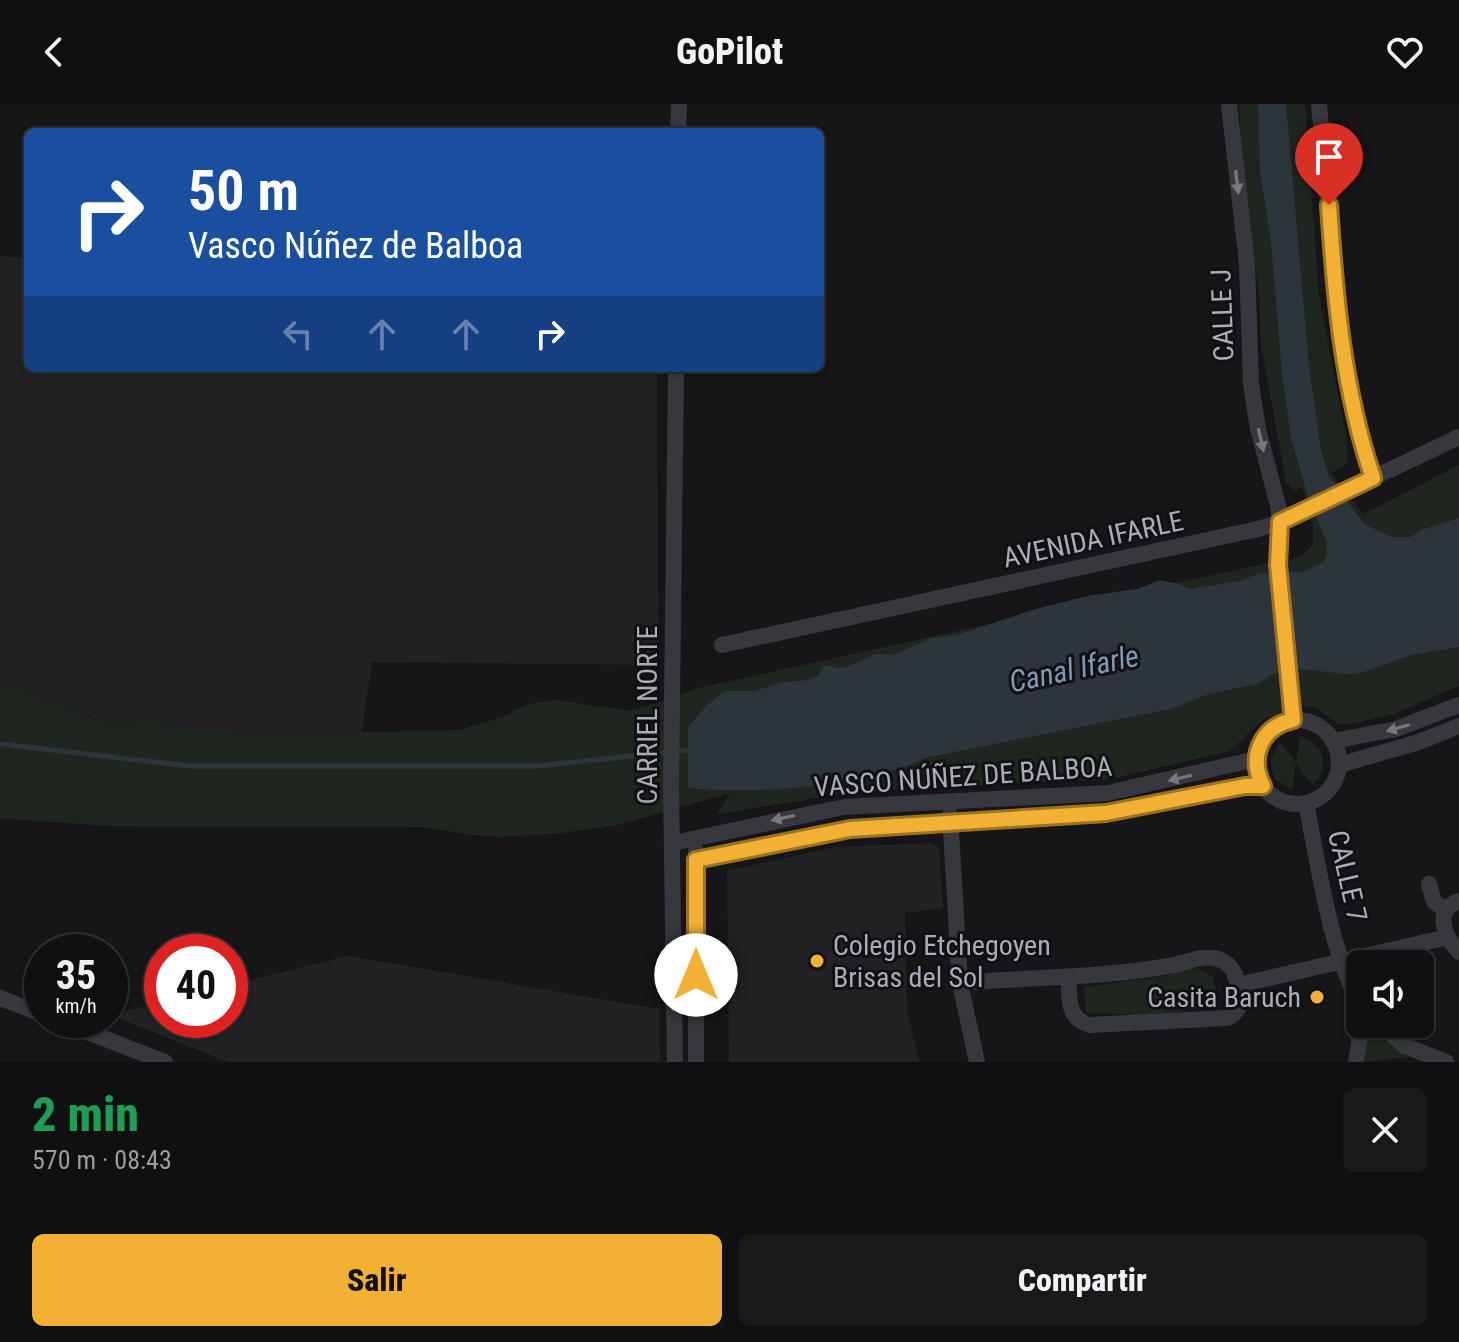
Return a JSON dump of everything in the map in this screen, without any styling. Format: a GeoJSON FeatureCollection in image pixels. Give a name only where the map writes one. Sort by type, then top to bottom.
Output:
{"type":"FeatureCollection","features":[{"type":"Feature","properties":{"kind":"street"},"geometry":{"type":"LineString","coordinates":[[678,128],[679,104]]}},
{"type":"Feature","properties":{"kind":"street","name":"CALLE J"},"geometry":{"type":"LineString","coordinates":[[1229,104],[1247,264],[1251,384],[1258,429],[1279,509],[1278,565],[1293,720]]}},
{"type":"Feature","properties":{"kind":"street"},"geometry":{"type":"LineString","coordinates":[[1319,104],[1340,337],[1354,413],[1373,478]]}},
{"type":"Feature","properties":{"kind":"street","name":"CARRIEL NORTE"},"geometry":{"type":"LineString","coordinates":[[675,1062],[671,786],[676,372]]}},
{"type":"Feature","properties":{"kind":"street","name":"AVENIDA IFARLE"},"geometry":{"type":"LineString","coordinates":[[722,645],[1223,538],[1280,522],[1459,437]]}},
{"type":"Feature","properties":{"kind":"street"},"geometry":{"type":"LineString","coordinates":[[1333,741],[1396,729],[1459,705]]}},
{"type":"Feature","properties":{"kind":"street"},"geometry":{"type":"LineString","coordinates":[[1293,720],[1313,723],[1333,741],[1339,765],[1336,778],[1329,790],[1318,798],[1306,803],[1282,801],[1263,786],[1257,773],[1256,759],[1260,745],[1279,724],[1293,720]]}},
{"type":"Feature","properties":{"kind":"street"},"geometry":{"type":"LineString","coordinates":[[1339,765],[1419,742],[1459,726]]}},
{"type":"Feature","properties":{"kind":"street","name":"VASCO NÚÑEZ DE BALBOA"},"geometry":{"type":"LineString","coordinates":[[673,843],[832,808],[1108,793],[1256,759]]}},
{"type":"Feature","properties":{"kind":"street","name":"VASCO NÚÑEZ DE BALBOA"},"geometry":{"type":"LineString","coordinates":[[696,860],[830,832],[1106,813],[1245,786],[1263,786]]}},
{"type":"Feature","properties":{"kind":"street"},"geometry":{"type":"LineString","coordinates":[[949,801],[960,983],[977,1062]]}},
{"type":"Feature","properties":{"kind":"street","name":"CALLE 7"},"geometry":{"type":"LineString","coordinates":[[1306,803],[1346,976]]}},
{"type":"Feature","properties":{"kind":"street"},"geometry":{"type":"LineString","coordinates":[[695,837],[696,1062]]}},
{"type":"Feature","properties":{"kind":"street"},"geometry":{"type":"LineString","coordinates":[[1429,884],[1434,902],[1452,905],[1443,919],[1448,937],[1459,952]]}},
{"type":"Feature","properties":{"kind":"street"},"geometry":{"type":"LineString","coordinates":[[1238,985],[1448,937]]}},
{"type":"Feature","properties":{"kind":"street"},"geometry":{"type":"LineString","coordinates":[[960,983],[1040,976],[1069,978],[1146,970],[1213,958],[1231,967],[1238,985],[1239,1007],[1227,1018],[1089,1025],[1073,1013],[1069,978]]}},
{"type":"Feature","properties":{"kind":"street"},"geometry":{"type":"LineString","coordinates":[[0,998],[24,1007]]}},
{"type":"Feature","properties":{"kind":"street"},"geometry":{"type":"LineString","coordinates":[[103,1038],[165,1062]]}},
{"type":"Feature","properties":{"kind":"street"},"geometry":{"type":"LineString","coordinates":[[1356,1062],[1360,1038]]}},
{"type":"Feature","properties":{"kind":"street"},"geometry":{"type":"LineString","coordinates":[[1395,1038],[1405,1046],[1440,1061]]}},
{"type":"Feature","properties":{"kind":"street"},"geometry":{"type":"LineString","coordinates":[[1417,1062],[1440,1061]]}},
{"type":"Feature","properties":{"kind":"shaded area"},"geometry":{"type":"Polygon","coordinates":[[[1239,104],[1305,104],[1319,295],[1346,436],[1348,462],[1332,473],[1341,488],[1364,514],[1459,465],[1459,686],[1394,714],[1347,725],[1338,724],[1316,708],[1303,706],[1262,720],[1230,751],[1112,779],[861,791],[717,814],[730,793],[618,825],[562,833],[501,837],[421,827],[107,826],[0,818],[0,680],[97,720],[117,724],[154,722],[176,728],[281,734],[458,730],[503,717],[528,704],[557,700],[628,711],[679,697],[694,689],[1284,561],[1303,554],[1313,544],[1313,523],[1302,487],[1294,491],[1286,482],[1261,345],[1259,294],[1242,156],[1239,104]]]}},
{"type":"Feature","properties":{"kind":"shaded area"},"geometry":{"type":"Polygon","coordinates":[[[0,256],[24,258],[24,372],[657,372],[658,665],[372,662],[361,736],[275,735],[125,726],[97,720],[0,680],[0,256]]]}},
{"type":"Feature","properties":{"kind":"shaded area"},"geometry":{"type":"Polygon","coordinates":[[[1300,737],[1319,750],[1322,771],[1313,785],[1296,764],[1292,790],[1275,779],[1270,760],[1280,742],[1296,762],[1300,737]]]}},
{"type":"Feature","properties":{"kind":"shaded area","name":"Colegio Etchegoyen Brisas del Sol"},"geometry":{"type":"Polygon","coordinates":[[[931,843],[939,848],[943,908],[905,913],[907,1010],[919,1062],[729,1062],[727,871],[835,847],[931,843]]]}},
{"type":"Feature","properties":{"kind":"shaded area"},"geometry":{"type":"Polygon","coordinates":[[[348,956],[659,1009],[660,1062],[228,1062],[168,1038],[248,1038],[248,981],[348,956]]]}},
{"type":"Feature","properties":{"kind":"shaded area"},"geometry":{"type":"Polygon","coordinates":[[[1199,968],[1213,977],[1219,1007],[1146,1015],[1086,1013],[1084,987],[1160,977],[1199,968]]]}},
{"type":"Feature","properties":{"kind":"shaded area"},"geometry":{"type":"Polygon","coordinates":[[[144,1006],[144,1029],[128,1022],[128,1010],[144,1006]]]}},
{"type":"Feature","properties":{"kind":"shaded area"},"geometry":{"type":"Polygon","coordinates":[[[1366,1038],[1380,1038],[1408,1057],[1365,1062],[1366,1038]]]}},
{"type":"Feature","properties":{"kind":"water","name":"Canal Ifarle"},"geometry":{"type":"Polygon","coordinates":[[[1258,104],[1286,104],[1309,366],[1321,450],[1329,476],[1364,524],[1392,537],[1411,537],[1421,530],[1459,518],[1459,647],[1411,655],[1361,673],[1300,669],[1275,673],[1257,684],[1209,694],[1171,709],[929,757],[898,769],[843,781],[765,790],[688,788],[688,727],[707,705],[725,691],[754,691],[782,682],[809,680],[818,675],[824,665],[847,667],[875,654],[893,655],[931,638],[957,635],[1032,610],[1087,596],[1137,589],[1160,580],[1189,589],[1240,581],[1260,573],[1303,572],[1323,562],[1327,543],[1307,494],[1291,438],[1271,242],[1260,172],[1258,104]]]}},
{"type":"Feature","properties":{"kind":"waterway"},"geometry":{"type":"LineString","coordinates":[[0,744],[190,766],[538,766],[688,750]]}},
{"type":"Feature","properties":{"kind":"place","name":"Colegio Etchegoyen Brisas del Sol"},"geometry":{"type":"Point","coordinates":[817,961]}},
{"type":"Feature","properties":{"kind":"place","name":"Casita Baruch"},"geometry":{"type":"Point","coordinates":[1317,997]}},
{"type":"Feature","properties":{"kind":"route"},"geometry":{"type":"LineString","coordinates":[[696,975],[696,860],[850,829],[1106,813],[1245,786],[1263,786],[1257,773],[1257,751],[1263,738],[1273,728],[1293,720],[1277,553],[1280,522],[1373,478],[1360,438],[1344,363],[1329,205]]}}]}
